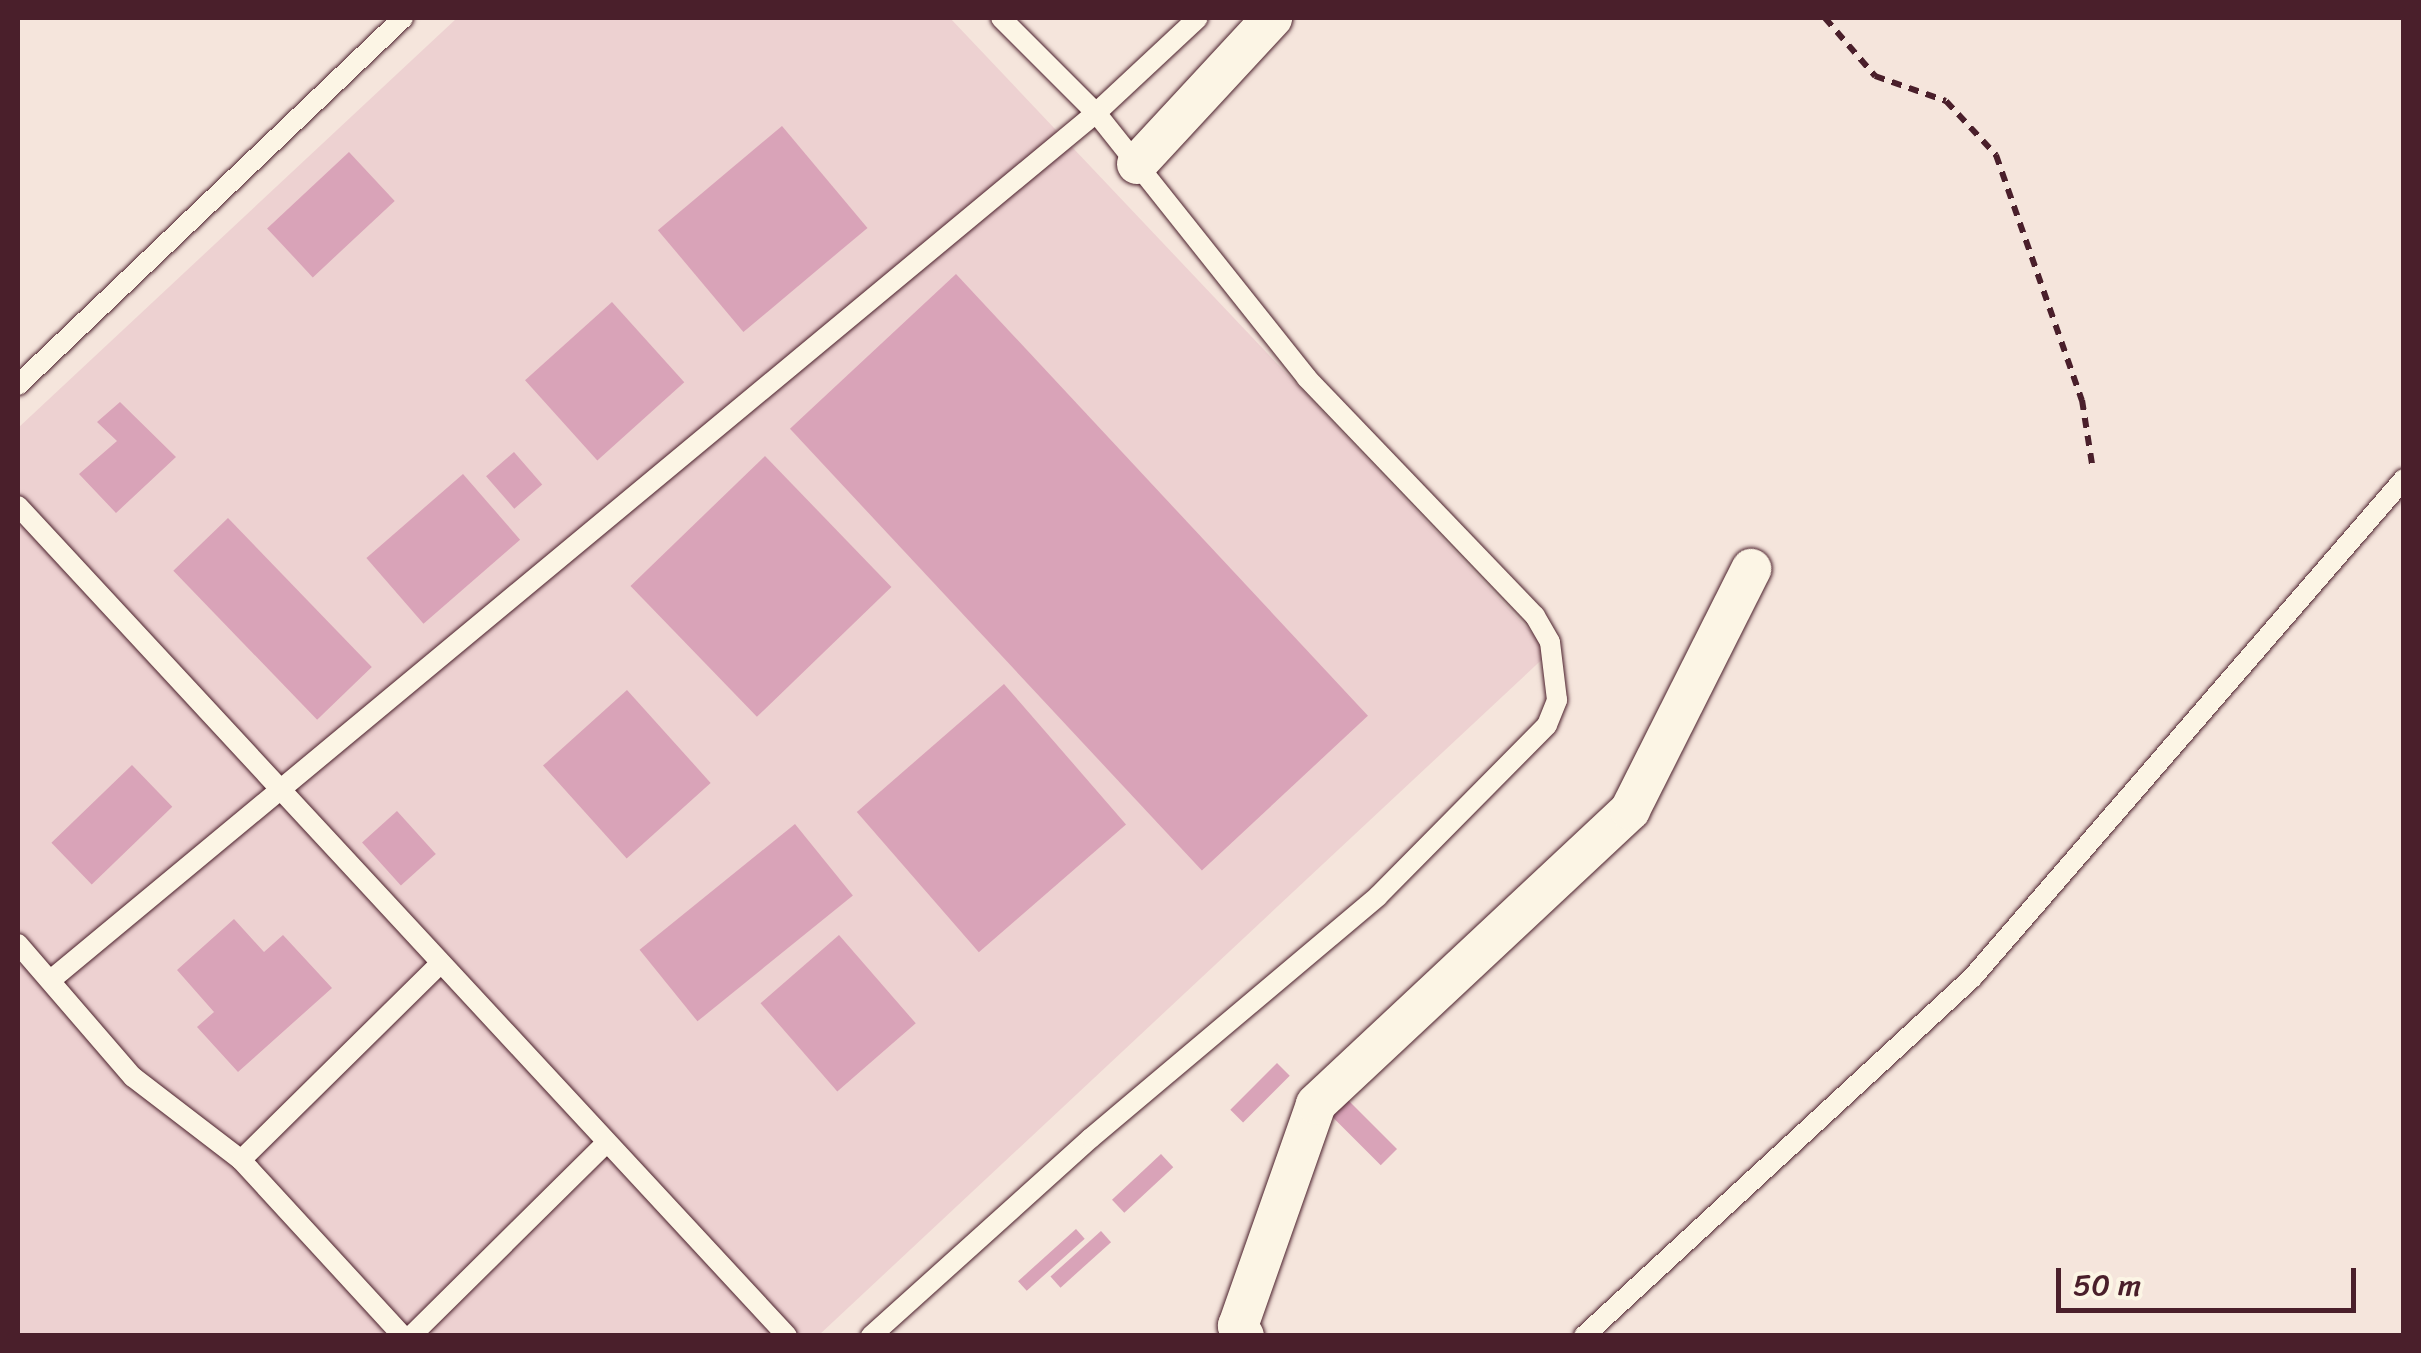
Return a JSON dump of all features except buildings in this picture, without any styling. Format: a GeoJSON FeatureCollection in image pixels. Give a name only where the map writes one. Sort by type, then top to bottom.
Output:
{"type":"FeatureCollection","features":[{"type":"Feature","properties":{"kind":"street"},"geometry":{"type":"LineString","coordinates":[[1136,164],[1272,18]]}},
{"type":"Feature","properties":{"kind":"street"},"geometry":{"type":"LineString","coordinates":[[1244,1336],[1238,1326],[1316,1104],[1630,810],[1751,569]]}},
{"type":"Feature","properties":{"kind":"lane"},"geometry":{"type":"LineString","coordinates":[[18,384],[403,18]]}},
{"type":"Feature","properties":{"kind":"lane"},"geometry":{"type":"LineString","coordinates":[[871,1336],[1091,1138],[1378,896],[1547,725],[1557,700],[1550,642],[1535,616],[1307,378],[1096,113],[1000,18]]}},
{"type":"Feature","properties":{"kind":"lane"},"geometry":{"type":"LineString","coordinates":[[52,979],[1096,113],[1198,18]]}},
{"type":"Feature","properties":{"kind":"lane"},"geometry":{"type":"LineString","coordinates":[[1584,1336],[1972,978],[2404,480]]}},
{"type":"Feature","properties":{"kind":"lane"},"geometry":{"type":"LineString","coordinates":[[18,506],[276,791],[786,1336]]}},
{"type":"Feature","properties":{"kind":"lane"},"geometry":{"type":"LineString","coordinates":[[18,944],[134,1077],[240,1160],[402,1336]]}},
{"type":"Feature","properties":{"kind":"lane"},"geometry":{"type":"LineString","coordinates":[[240,1160],[439,965]]}},
{"type":"Feature","properties":{"kind":"lane"},"geometry":{"type":"LineString","coordinates":[[411,1336],[606,1143]]}},
{"type":"Feature","properties":{"kind":"path"},"geometry":{"type":"LineString","coordinates":[[1825,18],[1875,76],[1946,101],[1996,155],[2082,400],[2092,464]]}},
{"type":"Feature","properties":{"kind":"shaded area"},"geometry":{"type":"Polygon","coordinates":[[[457,18],[950,18],[1550,652],[819,1335],[18,1336],[18,428],[457,18]]]}}]}
